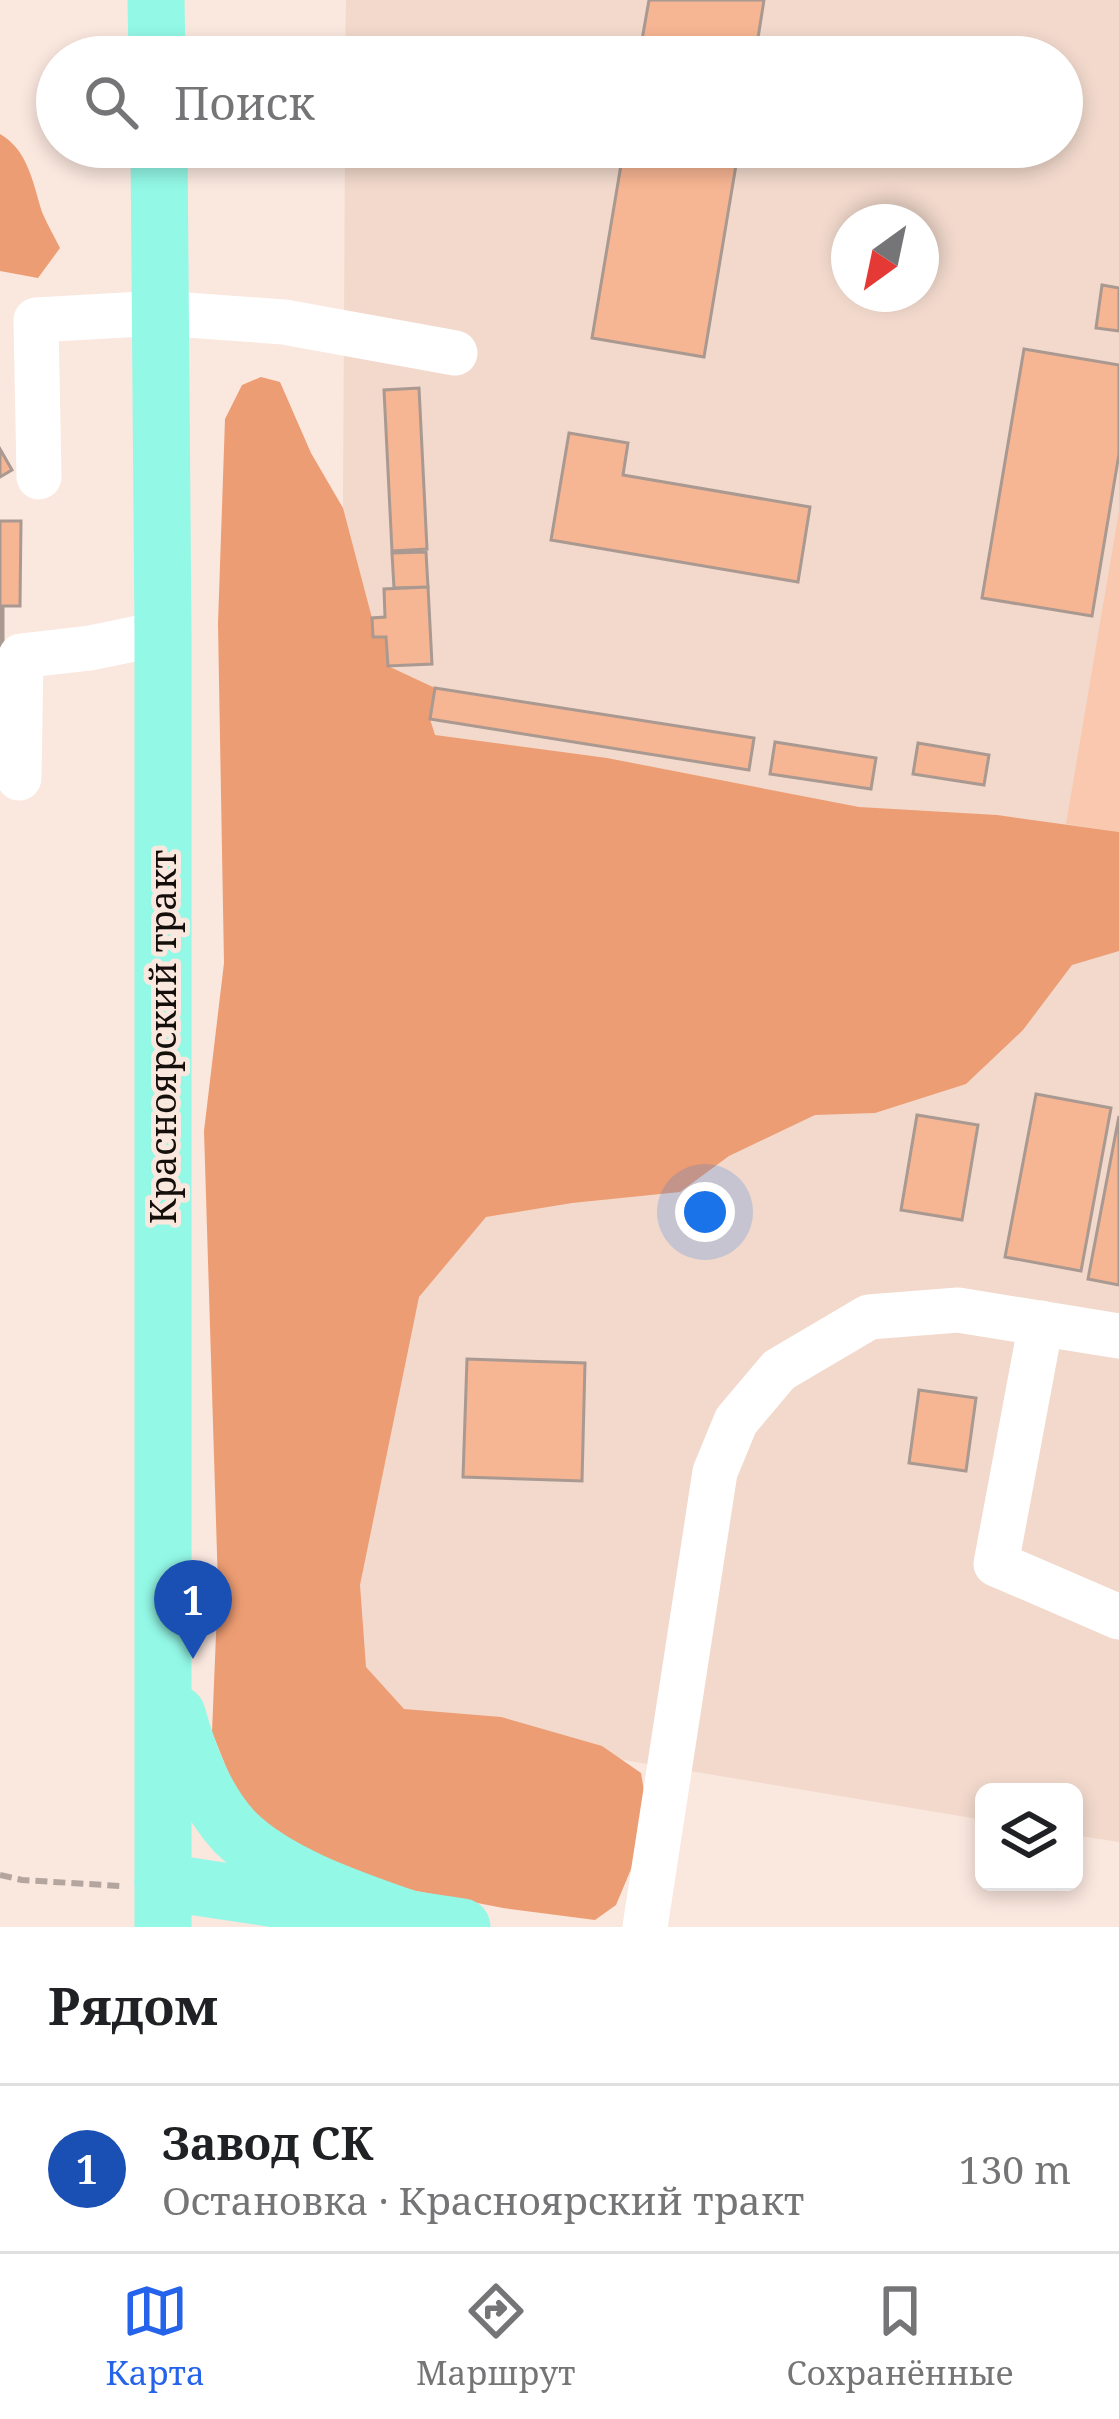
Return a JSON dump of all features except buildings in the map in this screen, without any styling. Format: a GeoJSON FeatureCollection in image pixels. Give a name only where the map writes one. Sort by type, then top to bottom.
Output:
{"type":"FeatureCollection","features":[{"type":"Feature","properties":{"kind":"main road"},"geometry":{"type":"LineString","coordinates":[[156,0],[157,36]]}},
{"type":"Feature","properties":{"kind":"main road","name":"Красноярский тракт"},"geometry":{"type":"LineString","coordinates":[[159,168],[163,1904]]}},
{"type":"Feature","properties":{"kind":"main road"},"geometry":{"type":"LineString","coordinates":[[163,1662],[204,1790],[236,1833],[283,1867],[333,1891],[437,1923]]}},
{"type":"Feature","properties":{"kind":"main road"},"geometry":{"type":"LineString","coordinates":[[163,1904],[437,1923]]}},
{"type":"Feature","properties":{"kind":"main road"},"geometry":{"type":"LineString","coordinates":[[341,1927],[437,1923]]}},
{"type":"Feature","properties":{"kind":"lane"},"geometry":{"type":"LineString","coordinates":[[39,477],[18,321],[160,314],[284,322],[455,353]]}},
{"type":"Feature","properties":{"kind":"lane"},"geometry":{"type":"LineString","coordinates":[[19,778],[21,656],[163,633]]}},
{"type":"Feature","properties":{"kind":"lane"},"geometry":{"type":"LineString","coordinates":[[645,1927],[715,1472],[736,1421],[779,1370],[869,1317],[958,1310],[1119,1336]]}},
{"type":"Feature","properties":{"kind":"lane"},"geometry":{"type":"LineString","coordinates":[[1041,1323],[996,1564],[1119,1617]]}},
{"type":"Feature","properties":{"kind":"path"},"geometry":{"type":"LineString","coordinates":[[0,1875],[108,1887],[163,1904]]}},
{"type":"Feature","properties":{"kind":"shaded area"},"geometry":{"type":"Polygon","coordinates":[[[346,0],[1119,0],[1119,1842],[1083,1836],[1083,1783],[975,1783],[975,1818],[336,1712],[345,168],[1083,168],[1083,36],[345,36],[346,0]]]}},
{"type":"Feature","properties":{"kind":"shaded area"},"geometry":{"type":"Polygon","coordinates":[[[0,134],[23,158],[60,248],[38,278],[0,271],[0,134]]]}},
{"type":"Feature","properties":{"kind":"shaded area"},"geometry":{"type":"Polygon","coordinates":[[[261,377],[280,382],[311,453],[343,508],[373,637],[386,637],[388,666],[435,688],[430,719],[435,735],[607,758],[859,807],[997,815],[1119,832],[1119,951],[1072,965],[1023,1030],[966,1084],[875,1113],[815,1115],[729,1156],[680,1192],[486,1217],[419,1297],[360,1585],[366,1667],[404,1709],[501,1717],[602,1746],[641,1773],[648,1815],[634,1862],[616,1905],[595,1920],[391,1886],[294,1859],[242,1807],[212,1732],[218,1586],[204,1131],[224,963],[218,624],[225,419],[242,385],[261,377]]]}},
{"type":"Feature","properties":{"kind":"shaded area"},"geometry":{"type":"Polygon","coordinates":[[[1119,511],[1119,832],[1066,824],[1119,511]]]}},
{"type":"Feature","properties":{"kind":"place","name":"Завод СК"},"geometry":{"type":"Point","coordinates":[193,1659]}}]}
